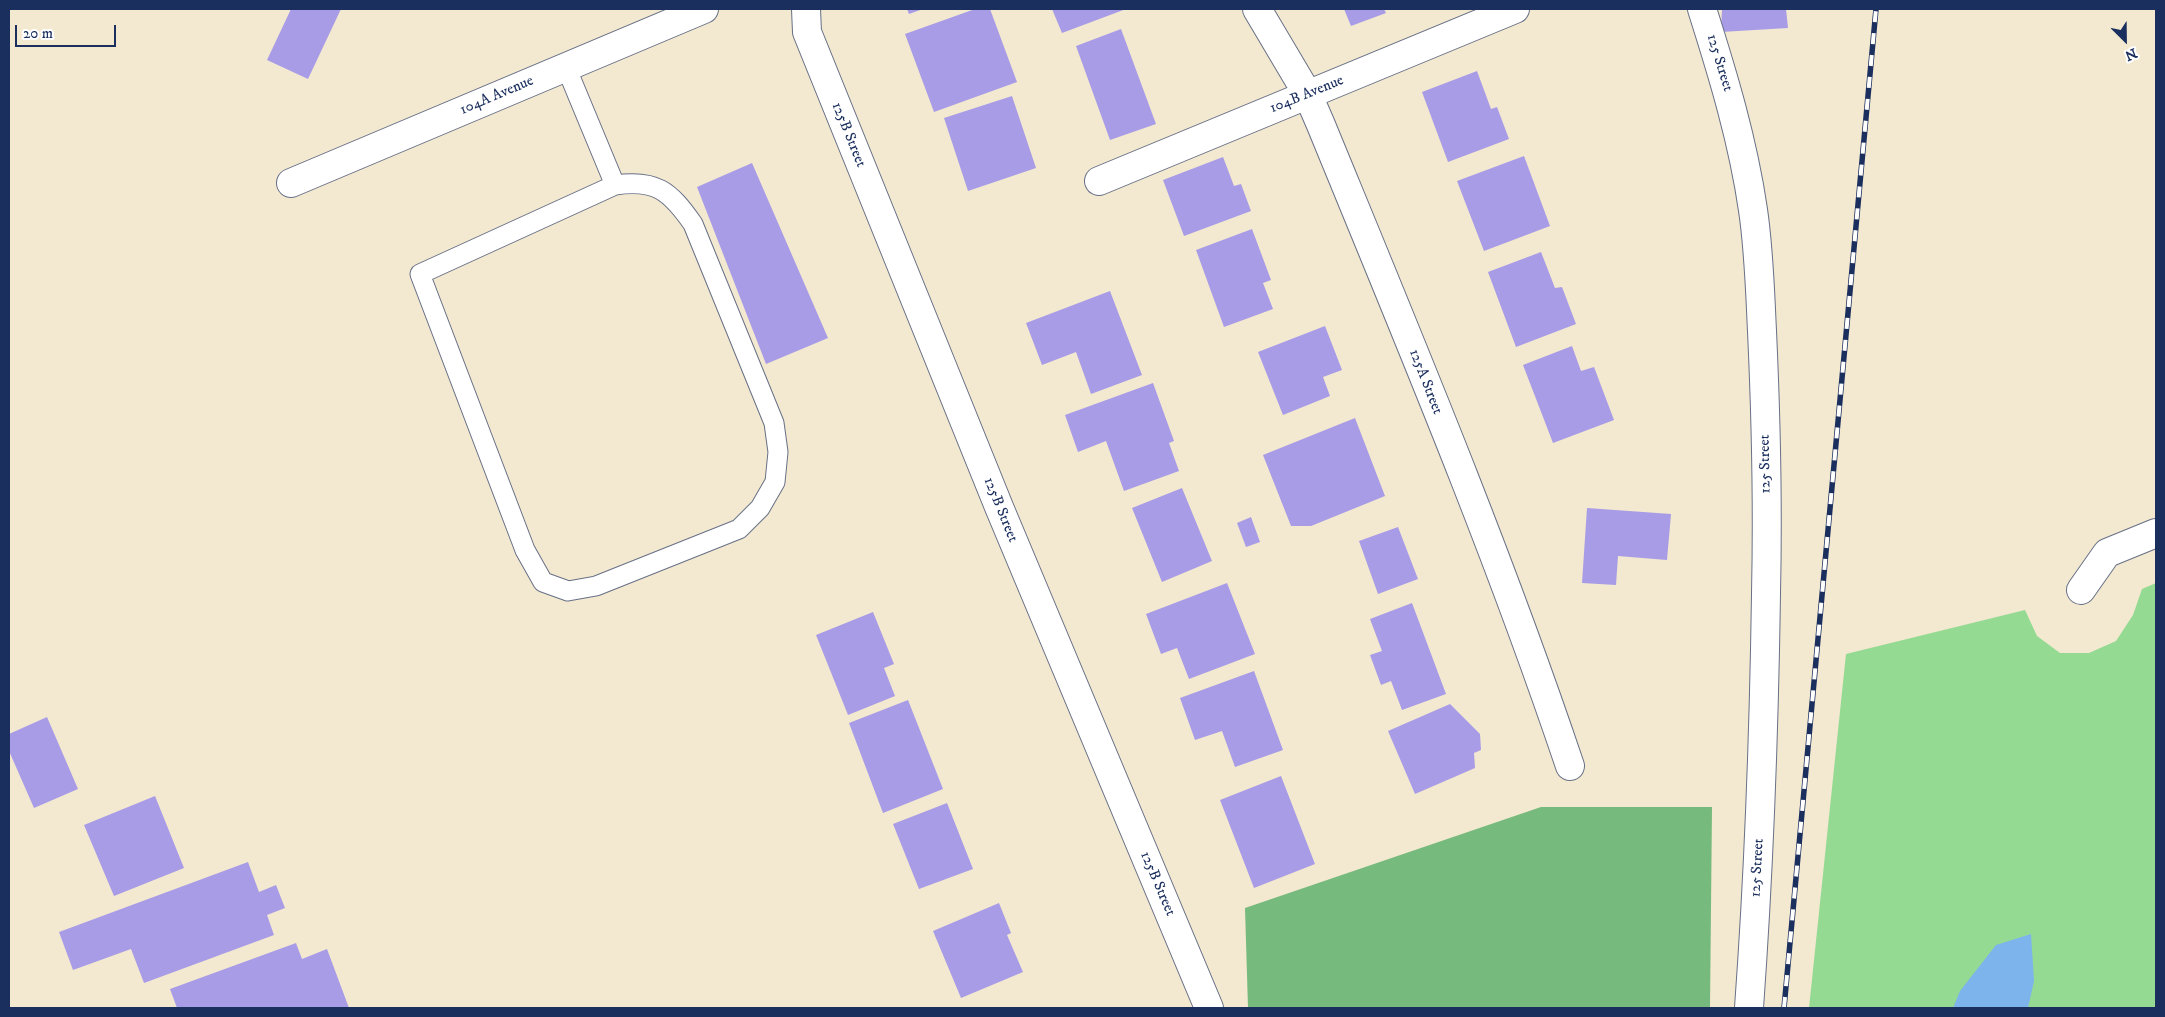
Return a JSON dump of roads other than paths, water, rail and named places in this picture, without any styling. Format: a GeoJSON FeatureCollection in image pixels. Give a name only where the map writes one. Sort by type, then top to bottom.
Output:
{"type":"FeatureCollection","features":[{"type":"Feature","properties":{"kind":"street","name":"104A Avenue"},"geometry":{"type":"LineString","coordinates":[[291,183],[704,9]]}},
{"type":"Feature","properties":{"kind":"street","name":"125B Street"},"geometry":{"type":"LineString","coordinates":[[806,9],[807,32],[810,41],[999,507],[1209,1008]]}},
{"type":"Feature","properties":{"kind":"street","name":"125A Street"},"geometry":{"type":"LineString","coordinates":[[1257,9],[1308,95],[1418,363],[1543,686],[1570,766]]}},
{"type":"Feature","properties":{"kind":"street","name":"104B Avenue"},"geometry":{"type":"LineString","coordinates":[[1099,181],[1515,9]]}},
{"type":"Feature","properties":{"kind":"street","name":"125 Street"},"geometry":{"type":"LineString","coordinates":[[1702,9],[1735,117],[1747,174],[1758,247],[1765,416],[1767,549],[1762,802],[1749,1008]]}},
{"type":"Feature","properties":{"kind":"street"},"geometry":{"type":"LineString","coordinates":[[2081,590],[2107,554],[2156,533]]}},
{"type":"Feature","properties":{"kind":"lane"},"geometry":{"type":"LineString","coordinates":[[566,67],[615,185]]}},
{"type":"Feature","properties":{"kind":"lane"},"geometry":{"type":"LineString","coordinates":[[637,182],[661,189],[678,202],[693,224],[774,423],[778,452],[774,482],[760,508],[739,529],[596,586],[568,591],[543,582],[525,550],[420,274],[615,185],[637,182]]}},
{"type":"Feature","properties":{"kind":"water"},"geometry":{"type":"Polygon","coordinates":[[[2031,934],[2034,981],[2028,1008],[1953,1008],[1960,991],[1996,945],[2031,934]]]}},
{"type":"Feature","properties":{"kind":"railway"},"geometry":{"type":"LineString","coordinates":[[1784,1008],[1876,9]]}}]}
